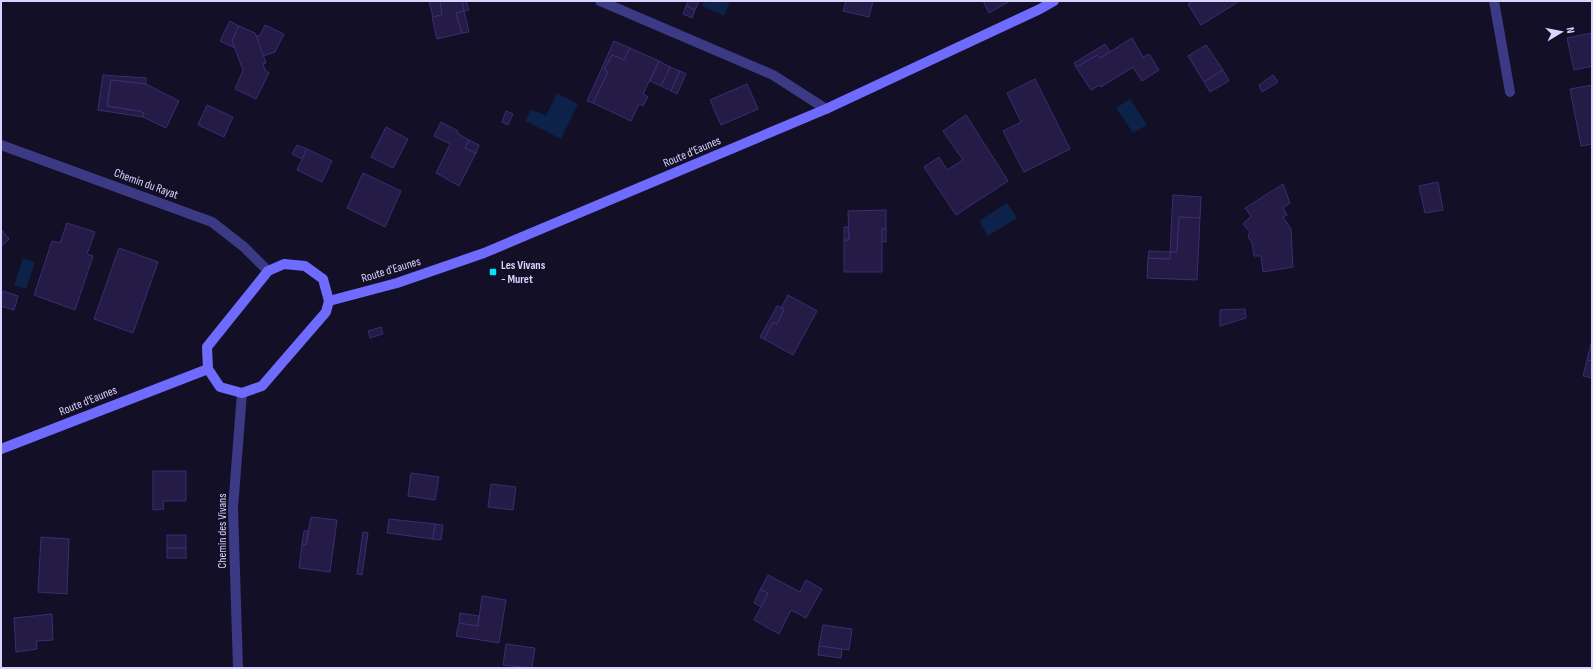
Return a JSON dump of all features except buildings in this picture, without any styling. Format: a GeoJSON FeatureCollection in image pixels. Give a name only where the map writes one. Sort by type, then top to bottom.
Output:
{"type":"FeatureCollection","features":[{"type":"Feature","properties":{"kind":"main road","name":"Route d'Eaunes"},"geometry":{"type":"LineString","coordinates":[[329,301],[396,284],[484,253],[826,109],[1040,9],[1054,1]]}},
{"type":"Feature","properties":{"kind":"main road"},"geometry":{"type":"LineString","coordinates":[[284,264],[305,266],[323,279],[329,301],[326,312],[262,386],[242,393],[220,387],[208,369],[207,347],[268,271],[284,264]]}},
{"type":"Feature","properties":{"kind":"main road","name":"Route d'Eaunes"},"geometry":{"type":"LineString","coordinates":[[1,449],[208,369]]}},
{"type":"Feature","properties":{"kind":"street"},"geometry":{"type":"LineString","coordinates":[[600,1],[773,75],[826,109]]}},
{"type":"Feature","properties":{"kind":"street"},"geometry":{"type":"LineString","coordinates":[[1494,1],[1510,92]]}},
{"type":"Feature","properties":{"kind":"street","name":"Chemin du Rayat"},"geometry":{"type":"LineString","coordinates":[[1,145],[212,222],[244,246],[268,271]]}},
{"type":"Feature","properties":{"kind":"street","name":"Chemin des Vivans"},"geometry":{"type":"LineString","coordinates":[[238,668],[232,508],[242,393]]}},
{"type":"Feature","properties":{"kind":"water"},"geometry":{"type":"Polygon","coordinates":[[[704,1],[730,1],[724,16],[702,6],[704,1]]]}},
{"type":"Feature","properties":{"kind":"water"},"geometry":{"type":"Polygon","coordinates":[[[557,93],[578,104],[561,139],[525,121],[531,109],[546,116],[557,93]]]}},
{"type":"Feature","properties":{"kind":"water"},"geometry":{"type":"Polygon","coordinates":[[[1130,99],[1147,125],[1133,133],[1116,108],[1130,99]]]}},
{"type":"Feature","properties":{"kind":"water"},"geometry":{"type":"Polygon","coordinates":[[[1007,203],[1017,218],[988,236],[979,221],[1007,203]]]}},
{"type":"Feature","properties":{"kind":"water"},"geometry":{"type":"Polygon","coordinates":[[[23,258],[35,262],[26,289],[14,285],[23,258]]]}},
{"type":"Feature","properties":{"kind":"place","name":"Les Vivans - Muret"},"geometry":{"type":"Point","coordinates":[493,272]}}]}
